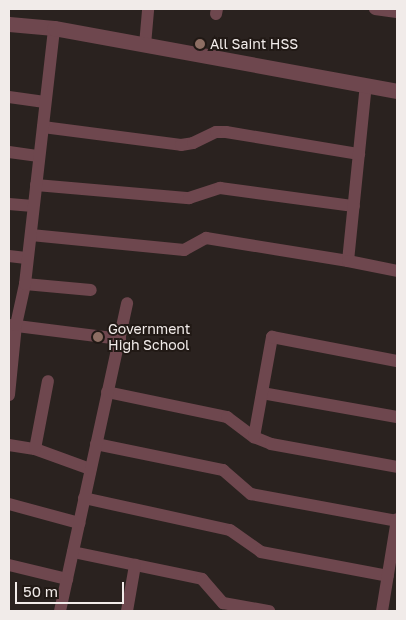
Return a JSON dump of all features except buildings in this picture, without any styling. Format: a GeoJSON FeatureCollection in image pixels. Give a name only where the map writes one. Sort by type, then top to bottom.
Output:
{"type":"FeatureCollection","features":[{"type":"Feature","properties":{"kind":"street"},"geometry":{"type":"LineString","coordinates":[[144,45],[148,9]]}},
{"type":"Feature","properties":{"kind":"street"},"geometry":{"type":"LineString","coordinates":[[375,9],[397,12]]}},
{"type":"Feature","properties":{"kind":"street"},"geometry":{"type":"LineString","coordinates":[[9,24],[54,28],[397,91]]}},
{"type":"Feature","properties":{"kind":"street"},"geometry":{"type":"LineString","coordinates":[[9,396],[13,325],[25,284],[26,258],[54,28]]}},
{"type":"Feature","properties":{"kind":"street"},"geometry":{"type":"LineString","coordinates":[[348,261],[366,85]]}},
{"type":"Feature","properties":{"kind":"street"},"geometry":{"type":"LineString","coordinates":[[9,97],[45,102]]}},
{"type":"Feature","properties":{"kind":"street"},"geometry":{"type":"LineString","coordinates":[[43,127],[181,145],[193,143],[216,132],[226,132],[359,154]]}},
{"type":"Feature","properties":{"kind":"street"},"geometry":{"type":"LineString","coordinates":[[9,152],[39,156]]}},
{"type":"Feature","properties":{"kind":"street"},"geometry":{"type":"LineString","coordinates":[[36,185],[189,198],[220,188],[354,206]]}},
{"type":"Feature","properties":{"kind":"street"},"geometry":{"type":"LineString","coordinates":[[9,204],[32,206]]}},
{"type":"Feature","properties":{"kind":"street"},"geometry":{"type":"LineString","coordinates":[[30,235],[184,250],[206,238],[348,261],[397,271]]}},
{"type":"Feature","properties":{"kind":"street"},"geometry":{"type":"LineString","coordinates":[[9,256],[26,258]]}},
{"type":"Feature","properties":{"kind":"street"},"geometry":{"type":"LineString","coordinates":[[25,284],[91,290]]}},
{"type":"Feature","properties":{"kind":"street"},"geometry":{"type":"LineString","coordinates":[[60,611],[127,303]]}},
{"type":"Feature","properties":{"kind":"street"},"geometry":{"type":"LineString","coordinates":[[13,325],[120,339]]}},
{"type":"Feature","properties":{"kind":"street"},"geometry":{"type":"LineString","coordinates":[[254,437],[272,337],[397,361]]}},
{"type":"Feature","properties":{"kind":"street"},"geometry":{"type":"LineString","coordinates":[[35,449],[48,381]]}},
{"type":"Feature","properties":{"kind":"street"},"geometry":{"type":"LineString","coordinates":[[107,392],[227,417],[254,437],[271,444],[397,467]]}},
{"type":"Feature","properties":{"kind":"street"},"geometry":{"type":"LineString","coordinates":[[262,392],[397,417]]}},
{"type":"Feature","properties":{"kind":"street"},"geometry":{"type":"LineString","coordinates":[[96,444],[224,470],[250,494],[397,520],[382,611]]}},
{"type":"Feature","properties":{"kind":"street"},"geometry":{"type":"LineString","coordinates":[[9,445],[35,449],[90,469]]}},
{"type":"Feature","properties":{"kind":"street"},"geometry":{"type":"LineString","coordinates":[[84,498],[230,530],[261,552],[388,576]]}},
{"type":"Feature","properties":{"kind":"street"},"geometry":{"type":"LineString","coordinates":[[9,504],[79,523]]}},
{"type":"Feature","properties":{"kind":"street"},"geometry":{"type":"LineString","coordinates":[[73,552],[202,579],[223,603],[270,611]]}},
{"type":"Feature","properties":{"kind":"street"},"geometry":{"type":"LineString","coordinates":[[9,565],[67,579]]}},
{"type":"Feature","properties":{"kind":"street"},"geometry":{"type":"LineString","coordinates":[[127,611],[135,565]]}},
{"type":"Feature","properties":{"kind":"place","name":"All Saint HSS"},"geometry":{"type":"Point","coordinates":[200,44]}},
{"type":"Feature","properties":{"kind":"place","name":"Government High School"},"geometry":{"type":"Point","coordinates":[98,337]}}]}
